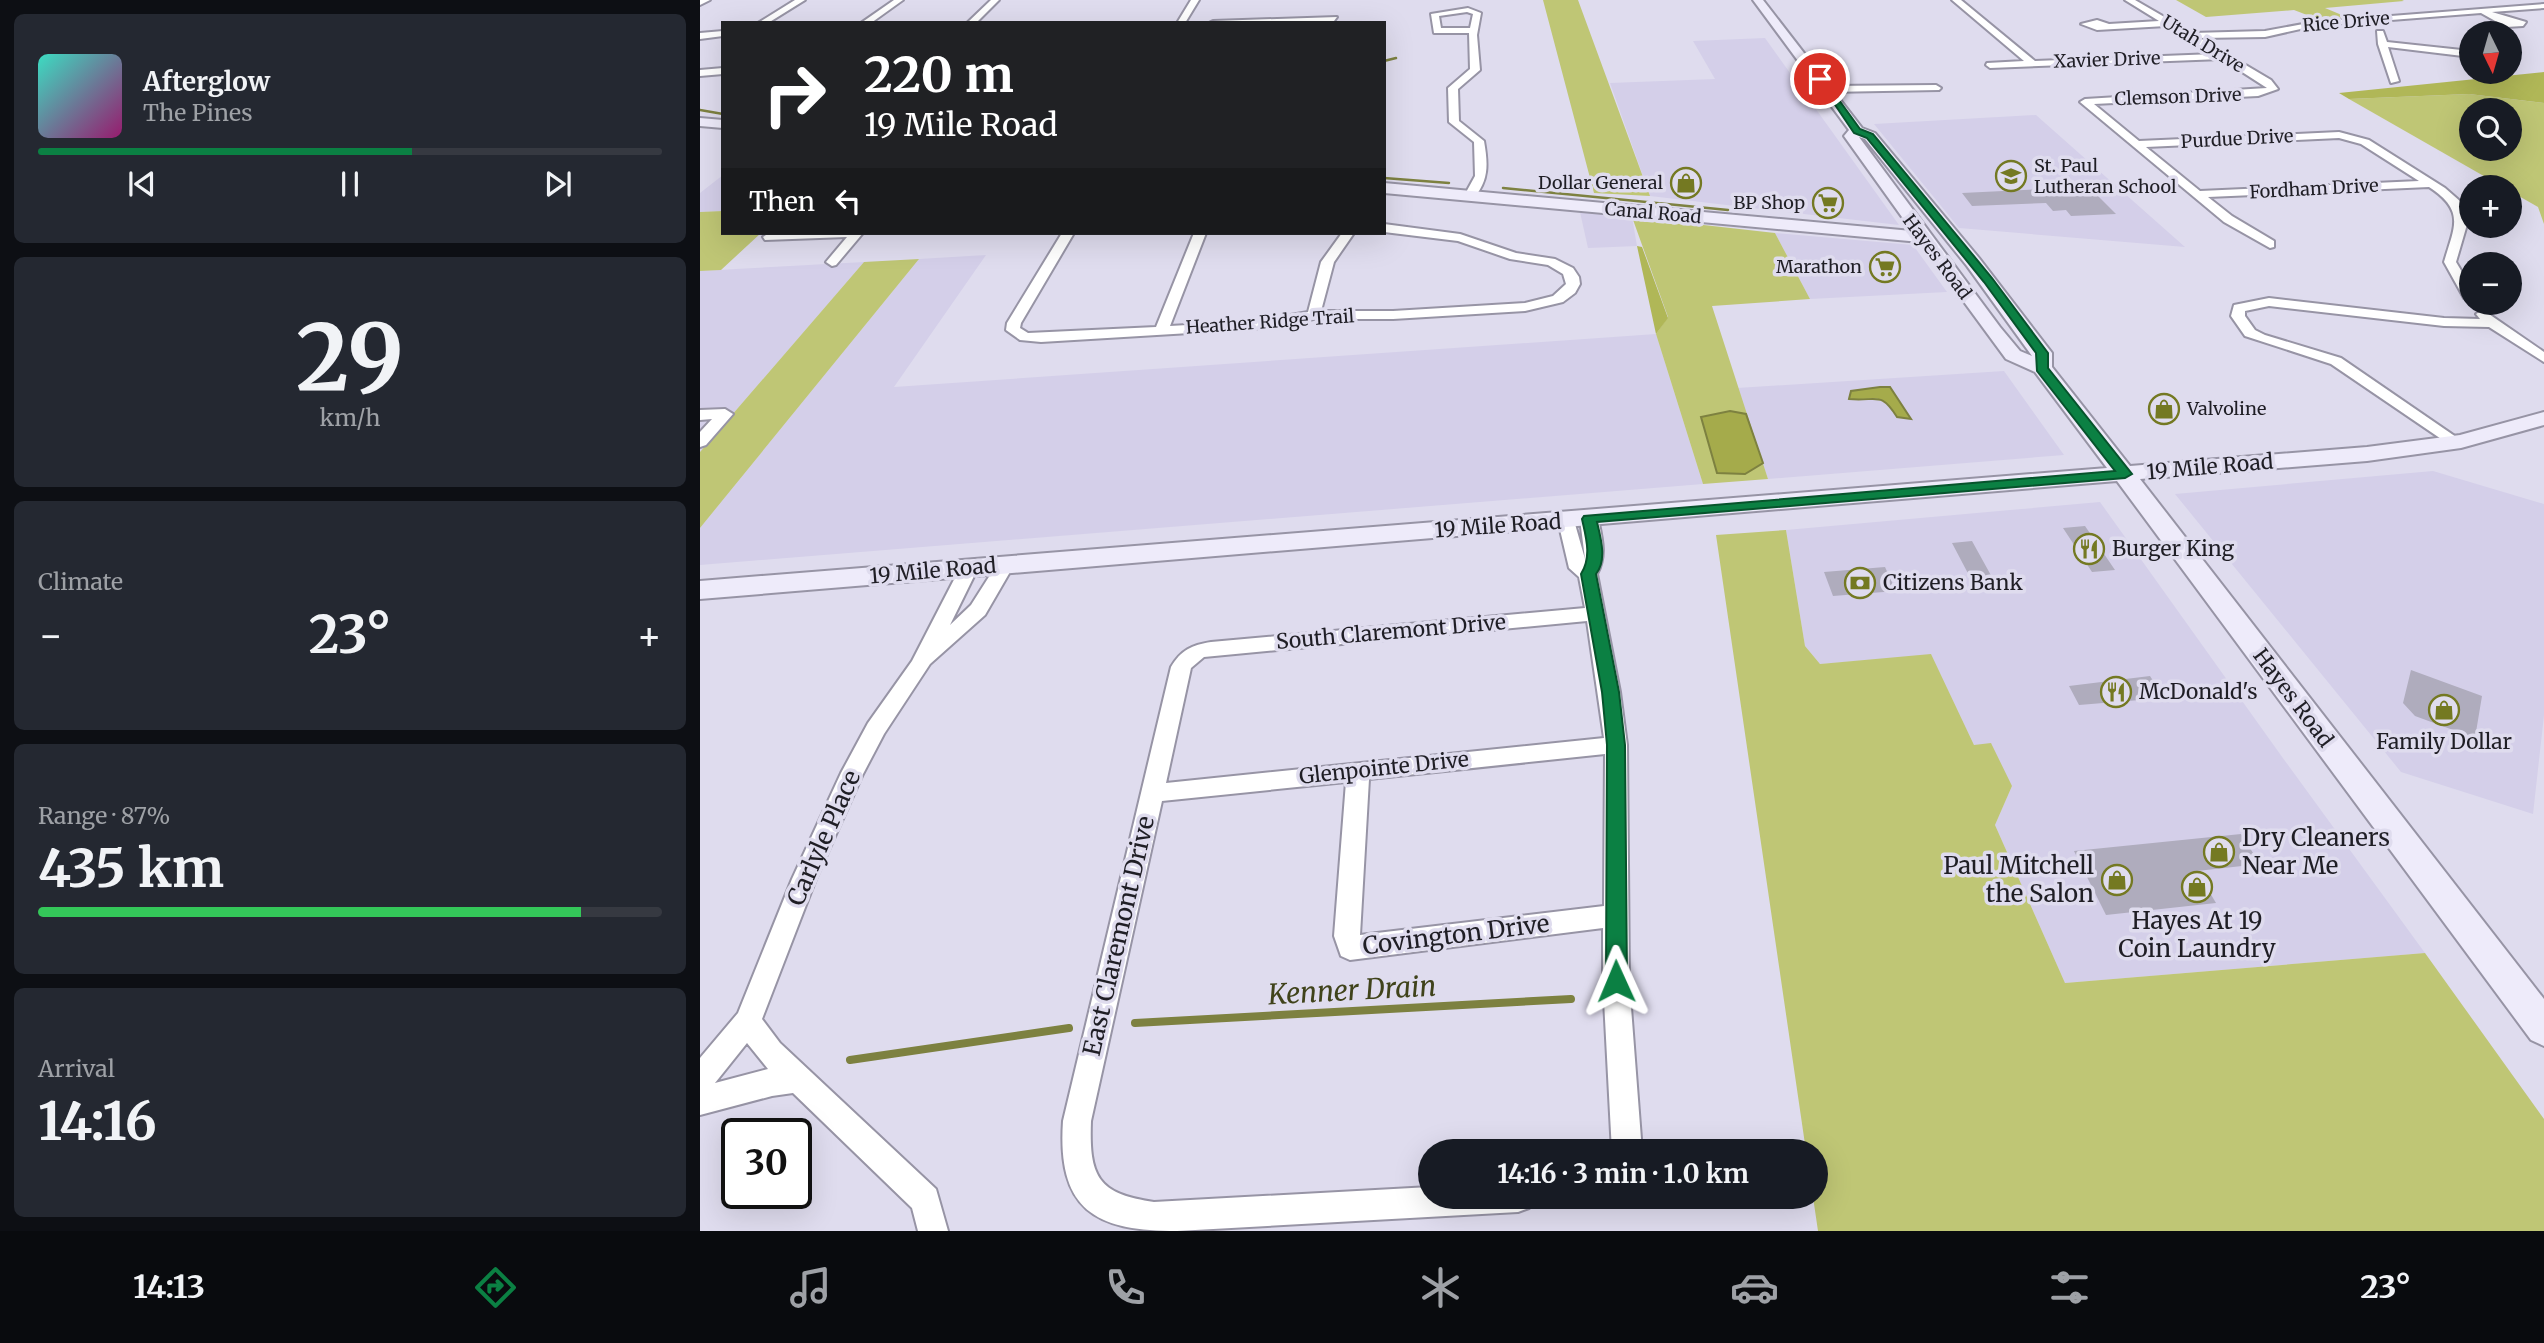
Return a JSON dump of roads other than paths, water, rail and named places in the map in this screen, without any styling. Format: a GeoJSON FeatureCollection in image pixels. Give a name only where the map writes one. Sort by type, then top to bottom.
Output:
{"type":"FeatureCollection","features":[{"type":"Feature","properties":{"kind":"street"},"geometry":{"type":"LineString","coordinates":[[700,3],[706,0]]}},
{"type":"Feature","properties":{"kind":"street"},"geometry":{"type":"LineString","coordinates":[[765,21],[802,0]]}},
{"type":"Feature","properties":{"kind":"street"},"geometry":{"type":"LineString","coordinates":[[868,21],[899,0]]}},
{"type":"Feature","properties":{"kind":"street"},"geometry":{"type":"LineString","coordinates":[[973,21],[995,0]]}},
{"type":"Feature","properties":{"kind":"street"},"geometry":{"type":"LineString","coordinates":[[1182,21],[1195,0]]}},
{"type":"Feature","properties":{"kind":"street","name":"Hayes Road"},"geometry":{"type":"LineString","coordinates":[[1758,0],[1828,89],[1857,131],[1870,136],[1988,280],[2042,353],[2042,368]]}},
{"type":"Feature","properties":{"kind":"street"},"geometry":{"type":"LineString","coordinates":[[1956,0],[2032,63]]}},
{"type":"Feature","properties":{"kind":"street","name":"Utah Drive"},"geometry":{"type":"LineString","coordinates":[[2129,0],[2268,82],[2273,86],[2272,90]]}},
{"type":"Feature","properties":{"kind":"street","name":"Rice Drive"},"geometry":{"type":"LineString","coordinates":[[2190,36],[2265,34],[2289,27],[2544,6]]}},
{"type":"Feature","properties":{"kind":"street"},"geometry":{"type":"LineString","coordinates":[[1462,195],[1479,186],[1484,169],[1479,141],[1458,127],[1453,119],[1453,88],[1475,70],[1476,12],[1446,11],[1435,14],[1437,31],[1474,30]]}},
{"type":"Feature","properties":{"kind":"street"},"geometry":{"type":"LineString","coordinates":[[2479,11],[2502,19]]}},
{"type":"Feature","properties":{"kind":"street"},"geometry":{"type":"LineString","coordinates":[[1299,21],[1334,19]]}},
{"type":"Feature","properties":{"kind":"street"},"geometry":{"type":"LineString","coordinates":[[2363,21],[2378,28],[2394,81]]}},
{"type":"Feature","properties":{"kind":"street"},"geometry":{"type":"LineString","coordinates":[[2108,26],[2169,23]]}},
{"type":"Feature","properties":{"kind":"street"},"geometry":{"type":"LineString","coordinates":[[700,36],[721,33]]}},
{"type":"Feature","properties":{"kind":"street"},"geometry":{"type":"LineString","coordinates":[[2382,44],[2459,53]]}},
{"type":"Feature","properties":{"kind":"street","name":"Xavier Drive"},"geometry":{"type":"LineString","coordinates":[[1990,65],[2223,56]]}},
{"type":"Feature","properties":{"kind":"street"},"geometry":{"type":"LineString","coordinates":[[700,73],[721,71]]}},
{"type":"Feature","properties":{"kind":"street"},"geometry":{"type":"LineString","coordinates":[[1828,89],[1936,88]]}},
{"type":"Feature","properties":{"kind":"street","name":"Clemson Drive"},"geometry":{"type":"LineString","coordinates":[[2136,144],[2085,102],[2272,90]]}},
{"type":"Feature","properties":{"kind":"street"},"geometry":{"type":"LineString","coordinates":[[700,122],[721,124]]}},
{"type":"Feature","properties":{"kind":"street","name":"Hayes Road"},"geometry":{"type":"LineString","coordinates":[[1857,131],[1851,136],[1954,280],[2013,355],[2042,368],[2544,1028]]}},
{"type":"Feature","properties":{"kind":"street","name":"Purdue Drive"},"geometry":{"type":"LineString","coordinates":[[2136,144],[2339,135],[2365,142],[2430,184]]}},
{"type":"Feature","properties":{"kind":"street"},"geometry":{"type":"LineString","coordinates":[[2136,144],[2228,219],[2270,244]]}},
{"type":"Feature","properties":{"kind":"street"},"geometry":{"type":"LineString","coordinates":[[2430,184],[2451,197],[2462,213],[2450,262],[2459,277]]}},
{"type":"Feature","properties":{"kind":"street","name":"Fordham Drive"},"geometry":{"type":"LineString","coordinates":[[2199,194],[2430,184]]}},
{"type":"Feature","properties":{"kind":"street","name":"Canal Road"},"geometry":{"type":"LineString","coordinates":[[1386,188],[1923,237]]}},
{"type":"Feature","properties":{"kind":"street"},"geometry":{"type":"LineString","coordinates":[[1889,192],[1920,195]]}},
{"type":"Feature","properties":{"kind":"street","name":"Heather Ridge Trail"},"geometry":{"type":"LineString","coordinates":[[1067,235],[1014,323],[1013,330],[1017,334],[1032,338],[1256,324],[1314,315],[1393,315],[1525,307],[1549,302],[1572,288],[1573,277],[1559,265],[1507,255],[1460,238],[1386,228]]}},
{"type":"Feature","properties":{"kind":"street"},"geometry":{"type":"LineString","coordinates":[[769,237],[809,235]]}},
{"type":"Feature","properties":{"kind":"street"},"geometry":{"type":"LineString","coordinates":[[832,262],[855,235]]}},
{"type":"Feature","properties":{"kind":"street"},"geometry":{"type":"LineString","coordinates":[[1162,330],[1199,235]]}},
{"type":"Feature","properties":{"kind":"street"},"geometry":{"type":"LineString","coordinates":[[1314,315],[1324,264],[1346,235]]}},
{"type":"Feature","properties":{"kind":"street"},"geometry":{"type":"LineString","coordinates":[[1954,280],[1988,280]]}},
{"type":"Feature","properties":{"kind":"street"},"geometry":{"type":"LineString","coordinates":[[2453,442],[2336,360],[2250,333],[2238,316],[2239,308],[2269,302],[2444,322],[2492,323]]}},
{"type":"Feature","properties":{"kind":"street"},"geometry":{"type":"LineString","coordinates":[[2485,315],[2492,323],[2544,358]]}},
{"type":"Feature","properties":{"kind":"street"},"geometry":{"type":"LineString","coordinates":[[700,415],[726,414],[700,442]]}},
{"type":"Feature","properties":{"kind":"street","name":"19 Mile Road"},"geometry":{"type":"LineString","coordinates":[[700,590],[2378,453],[2495,434],[2544,418]]}},
{"type":"Feature","properties":{"kind":"street"},"geometry":{"type":"LineString","coordinates":[[1578,520],[1578,568],[1588,574],[1610,692],[1616,745],[1615,916],[1626,1139]]}},
{"type":"Feature","properties":{"kind":"street","name":"Carlyle Place"},"geometry":{"type":"LineString","coordinates":[[920,664],[960,630],[978,610],[1005,565]]}},
{"type":"Feature","properties":{"kind":"street","name":"Carlyle Place"},"geometry":{"type":"LineString","coordinates":[[700,1080],[748,1021],[804,879],[852,773],[876,729],[920,664],[970,568]]}},
{"type":"Feature","properties":{"kind":"street","name":"South Claremont Drive"},"geometry":{"type":"LineString","coordinates":[[1188,657],[1211,649],[1596,614]]}},
{"type":"Feature","properties":{"kind":"street","name":"East Claremont Drive"},"geometry":{"type":"LineString","coordinates":[[1108,1207],[1091,1193],[1077,1171],[1074,1153],[1077,1121],[1181,667],[1188,657]]}},
{"type":"Feature","properties":{"kind":"street","name":"Glenpointe Drive"},"geometry":{"type":"LineString","coordinates":[[1152,793],[1616,745]]}},
{"type":"Feature","properties":{"kind":"street","name":"Covington Drive"},"geometry":{"type":"LineString","coordinates":[[1359,770],[1347,936],[1350,948],[1615,916]]}},
{"type":"Feature","properties":{"kind":"street"},"geometry":{"type":"LineString","coordinates":[[748,1021],[770,1052],[926,1200],[933,1231]]}},
{"type":"Feature","properties":{"kind":"street"},"geometry":{"type":"LineString","coordinates":[[700,1101],[759,1084],[798,1079]]}},
{"type":"Feature","properties":{"kind":"street"},"geometry":{"type":"LineString","coordinates":[[1108,1207],[1129,1215],[1154,1217],[1418,1202]]}},
{"type":"Feature","properties":{"kind":"waterway"},"geometry":{"type":"LineString","coordinates":[[1386,60],[1396,58]]}},
{"type":"Feature","properties":{"kind":"waterway"},"geometry":{"type":"LineString","coordinates":[[700,110],[721,114]]}},
{"type":"Feature","properties":{"kind":"waterway"},"geometry":{"type":"LineString","coordinates":[[1386,178],[1449,183]]}},
{"type":"Feature","properties":{"kind":"waterway"},"geometry":{"type":"LineString","coordinates":[[1503,188],[1728,210]]}},
{"type":"Feature","properties":{"kind":"waterway","name":"Kenner Drain"},"geometry":{"type":"LineString","coordinates":[[1135,1023],[1571,999]]}},
{"type":"Feature","properties":{"kind":"waterway","name":"Kenner Drain"},"geometry":{"type":"LineString","coordinates":[[850,1060],[1069,1028]]}},
{"type":"Feature","properties":{"kind":"place","name":"St. Paul Lutheran School"},"geometry":{"type":"Point","coordinates":[2011,176]}},
{"type":"Feature","properties":{"kind":"place","name":"Dollar General"},"geometry":{"type":"Point","coordinates":[1686,183]}},
{"type":"Feature","properties":{"kind":"place","name":"BP Shop"},"geometry":{"type":"Point","coordinates":[1828,203]}},
{"type":"Feature","properties":{"kind":"place","name":"Marathon"},"geometry":{"type":"Point","coordinates":[1885,267]}},
{"type":"Feature","properties":{"kind":"place","name":"Valvoline"},"geometry":{"type":"Point","coordinates":[2164,409]}},
{"type":"Feature","properties":{"kind":"place","name":"Burger King"},"geometry":{"type":"Point","coordinates":[2089,549]}},
{"type":"Feature","properties":{"kind":"place","name":"Citizens Bank"},"geometry":{"type":"Point","coordinates":[1860,583]}},
{"type":"Feature","properties":{"kind":"place","name":"McDonald's"},"geometry":{"type":"Point","coordinates":[2116,692]}},
{"type":"Feature","properties":{"kind":"place","name":"Family Dollar"},"geometry":{"type":"Point","coordinates":[2444,710]}},
{"type":"Feature","properties":{"kind":"place","name":"Dry Cleaners Near Me"},"geometry":{"type":"Point","coordinates":[2219,852]}},
{"type":"Feature","properties":{"kind":"place","name":"Paul Mitchell the Salon"},"geometry":{"type":"Point","coordinates":[2117,880]}},
{"type":"Feature","properties":{"kind":"place","name":"Hayes At 19 Coin Laundry"},"geometry":{"type":"Point","coordinates":[2197,887]}}]}
